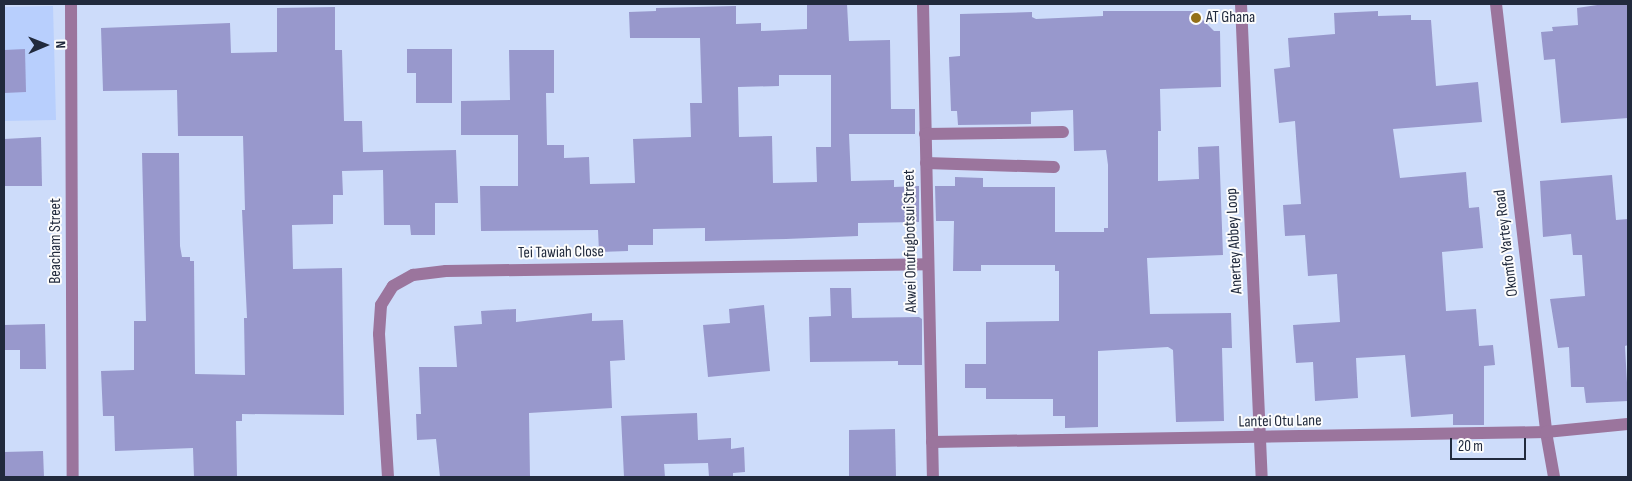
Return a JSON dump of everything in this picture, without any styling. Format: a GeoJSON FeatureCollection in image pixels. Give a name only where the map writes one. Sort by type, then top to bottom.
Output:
{"type":"FeatureCollection","features":[{"type":"Feature","properties":{"kind":"street","name":"Beacham Street"},"geometry":{"type":"LineString","coordinates":[[70,4],[73,477]]}},
{"type":"Feature","properties":{"kind":"street","name":"Akwei Onufugbotsui Street"},"geometry":{"type":"LineString","coordinates":[[923,4],[933,477]]}},
{"type":"Feature","properties":{"kind":"street","name":"Anertey Abbey Loop"},"geometry":{"type":"LineString","coordinates":[[1241,4],[1262,477]]}},
{"type":"Feature","properties":{"kind":"street","name":"Okomfo Yartey Road"},"geometry":{"type":"LineString","coordinates":[[1496,4],[1546,432],[1554,477]]}},
{"type":"Feature","properties":{"kind":"street"},"geometry":{"type":"LineString","coordinates":[[926,134],[1064,132]]}},
{"type":"Feature","properties":{"kind":"street"},"geometry":{"type":"LineString","coordinates":[[926,163],[1054,167]]}},
{"type":"Feature","properties":{"kind":"street","name":"Tei Tawiah Close"},"geometry":{"type":"LineString","coordinates":[[388,477],[379,334],[381,305],[393,286],[414,275],[446,271],[928,264]]}},
{"type":"Feature","properties":{"kind":"street","name":"Lantei Otu Lane"},"geometry":{"type":"LineString","coordinates":[[932,442],[1260,439],[1546,432],[1628,424]]}},
{"type":"Feature","properties":{"kind":"shaded area"},"geometry":{"type":"Polygon","coordinates":[[[53,6],[56,120],[4,121],[4,7],[53,6]]]}},
{"type":"Feature","properties":{"kind":"building"},"geometry":{"type":"Polygon","coordinates":[[[847,4],[849,41],[890,40],[891,109],[915,109],[915,134],[849,134],[851,181],[894,180],[894,187],[919,186],[919,222],[858,223],[858,236],[786,239],[705,241],[705,228],[653,229],[653,245],[628,245],[628,251],[599,252],[598,230],[481,231],[480,186],[518,186],[518,135],[461,135],[461,101],[510,100],[509,50],[554,50],[554,93],[546,93],[547,145],[564,145],[564,158],[589,157],[590,184],[635,183],[633,139],[691,137],[690,103],[702,103],[700,38],[630,38],[629,12],[656,11],[656,8],[736,6],[736,24],[761,23],[761,31],[807,29],[807,5],[847,4]],[[779,75],[779,86],[738,87],[739,137],[772,136],[773,183],[817,182],[816,147],[831,147],[831,75],[779,75]]]}},
{"type":"Feature","properties":{"kind":"building"},"geometry":{"type":"Polygon","coordinates":[[[1604,4],[1628,4],[1628,118],[1561,123],[1555,59],[1544,60],[1541,32],[1553,31],[1552,27],[1578,25],[1577,8],[1604,4]]]}},
{"type":"Feature","properties":{"kind":"building"},"geometry":{"type":"Polygon","coordinates":[[[335,7],[335,50],[342,50],[344,121],[362,121],[363,152],[456,150],[458,203],[435,203],[435,235],[411,235],[410,225],[384,225],[383,170],[342,171],[343,195],[333,195],[333,224],[292,225],[293,269],[342,268],[344,415],[242,414],[242,421],[236,421],[237,477],[194,477],[193,448],[115,451],[114,416],[103,416],[101,371],[134,370],[134,321],[146,321],[142,153],[179,153],[180,246],[182,257],[190,257],[190,261],[194,261],[195,374],[245,375],[244,318],[247,318],[242,210],[245,210],[243,136],[178,136],[177,90],[103,91],[101,28],[230,23],[231,53],[277,52],[277,8],[335,7]]]}},
{"type":"Feature","properties":{"kind":"building"},"geometry":{"type":"Polygon","coordinates":[[[1103,11],[1194,11],[1214,31],[1220,31],[1221,87],[1160,89],[1161,131],[1158,131],[1158,181],[1199,179],[1198,147],[1219,146],[1223,255],[1147,258],[1150,314],[1231,313],[1232,348],[1222,348],[1224,421],[1176,422],[1173,350],[1168,347],[1098,351],[1098,427],[1065,428],[1065,416],[1053,416],[1053,399],[986,399],[986,388],[965,388],[965,364],[986,364],[986,322],[1059,321],[1059,271],[1055,271],[1055,265],[981,265],[981,271],[953,271],[954,221],[936,221],[935,186],[955,186],[955,177],[983,178],[983,187],[1055,187],[1055,232],[1104,232],[1104,228],[1108,228],[1108,165],[1106,150],[1074,151],[1073,110],[1031,112],[1031,124],[958,125],[957,111],[951,111],[949,57],[960,56],[960,14],[1032,12],[1032,17],[1036,19],[1103,16],[1103,11]]]}},
{"type":"Feature","properties":{"kind":"building"},"geometry":{"type":"Polygon","coordinates":[[[1378,11],[1378,16],[1411,15],[1411,20],[1431,20],[1436,86],[1478,82],[1482,122],[1393,129],[1400,178],[1466,172],[1469,208],[1479,207],[1483,248],[1442,252],[1446,311],[1476,309],[1479,346],[1493,345],[1495,365],[1484,366],[1484,425],[1453,425],[1453,414],[1411,417],[1405,355],[1356,358],[1358,398],[1315,401],[1313,362],[1296,363],[1293,325],[1340,322],[1337,274],[1308,276],[1305,235],[1285,236],[1283,205],[1301,204],[1295,121],[1279,123],[1274,69],[1290,67],[1288,38],[1335,34],[1334,13],[1378,11]]]}},
{"type":"Feature","properties":{"kind":"building"},"geometry":{"type":"Polygon","coordinates":[[[25,49],[26,92],[4,93],[4,50],[25,49]]]}},
{"type":"Feature","properties":{"kind":"building"},"geometry":{"type":"Polygon","coordinates":[[[407,49],[452,49],[452,103],[416,103],[416,73],[407,73],[407,49]]]}},
{"type":"Feature","properties":{"kind":"building"},"geometry":{"type":"Polygon","coordinates":[[[41,137],[42,186],[4,186],[4,139],[41,137]]]}},
{"type":"Feature","properties":{"kind":"building"},"geometry":{"type":"Polygon","coordinates":[[[1612,175],[1616,220],[1628,219],[1628,345],[1625,346],[1628,401],[1586,403],[1584,387],[1571,387],[1569,347],[1558,348],[1550,299],[1585,296],[1582,255],[1573,255],[1571,234],[1543,237],[1540,181],[1612,175]]]}},
{"type":"Feature","properties":{"kind":"building"},"geometry":{"type":"Polygon","coordinates":[[[830,288],[851,288],[852,318],[919,317],[922,319],[922,365],[898,365],[898,361],[810,362],[809,317],[831,316],[830,288]]]}},
{"type":"Feature","properties":{"kind":"building"},"geometry":{"type":"Polygon","coordinates":[[[764,305],[770,371],[708,377],[703,325],[730,323],[729,309],[764,305]]]}},
{"type":"Feature","properties":{"kind":"building"},"geometry":{"type":"Polygon","coordinates":[[[516,309],[516,322],[592,313],[592,321],[623,320],[625,360],[610,361],[612,408],[529,413],[530,477],[440,477],[436,439],[417,440],[416,414],[421,414],[419,367],[457,367],[454,326],[482,324],[481,311],[516,309]]]}},
{"type":"Feature","properties":{"kind":"building"},"geometry":{"type":"Polygon","coordinates":[[[45,324],[46,369],[20,369],[20,350],[4,350],[4,325],[45,324]]]}},
{"type":"Feature","properties":{"kind":"building"},"geometry":{"type":"Polygon","coordinates":[[[697,413],[698,440],[731,438],[731,449],[744,447],[745,472],[733,473],[733,477],[709,477],[708,463],[664,464],[665,477],[624,477],[621,416],[697,413]]]}},
{"type":"Feature","properties":{"kind":"building"},"geometry":{"type":"Polygon","coordinates":[[[895,429],[896,477],[849,477],[849,430],[895,429]]]}},
{"type":"Feature","properties":{"kind":"building"},"geometry":{"type":"Polygon","coordinates":[[[43,451],[44,477],[4,477],[4,452],[43,451]]]}},
{"type":"Feature","properties":{"kind":"place","name":"AT Ghana"},"geometry":{"type":"Point","coordinates":[1196,18]}}]}
